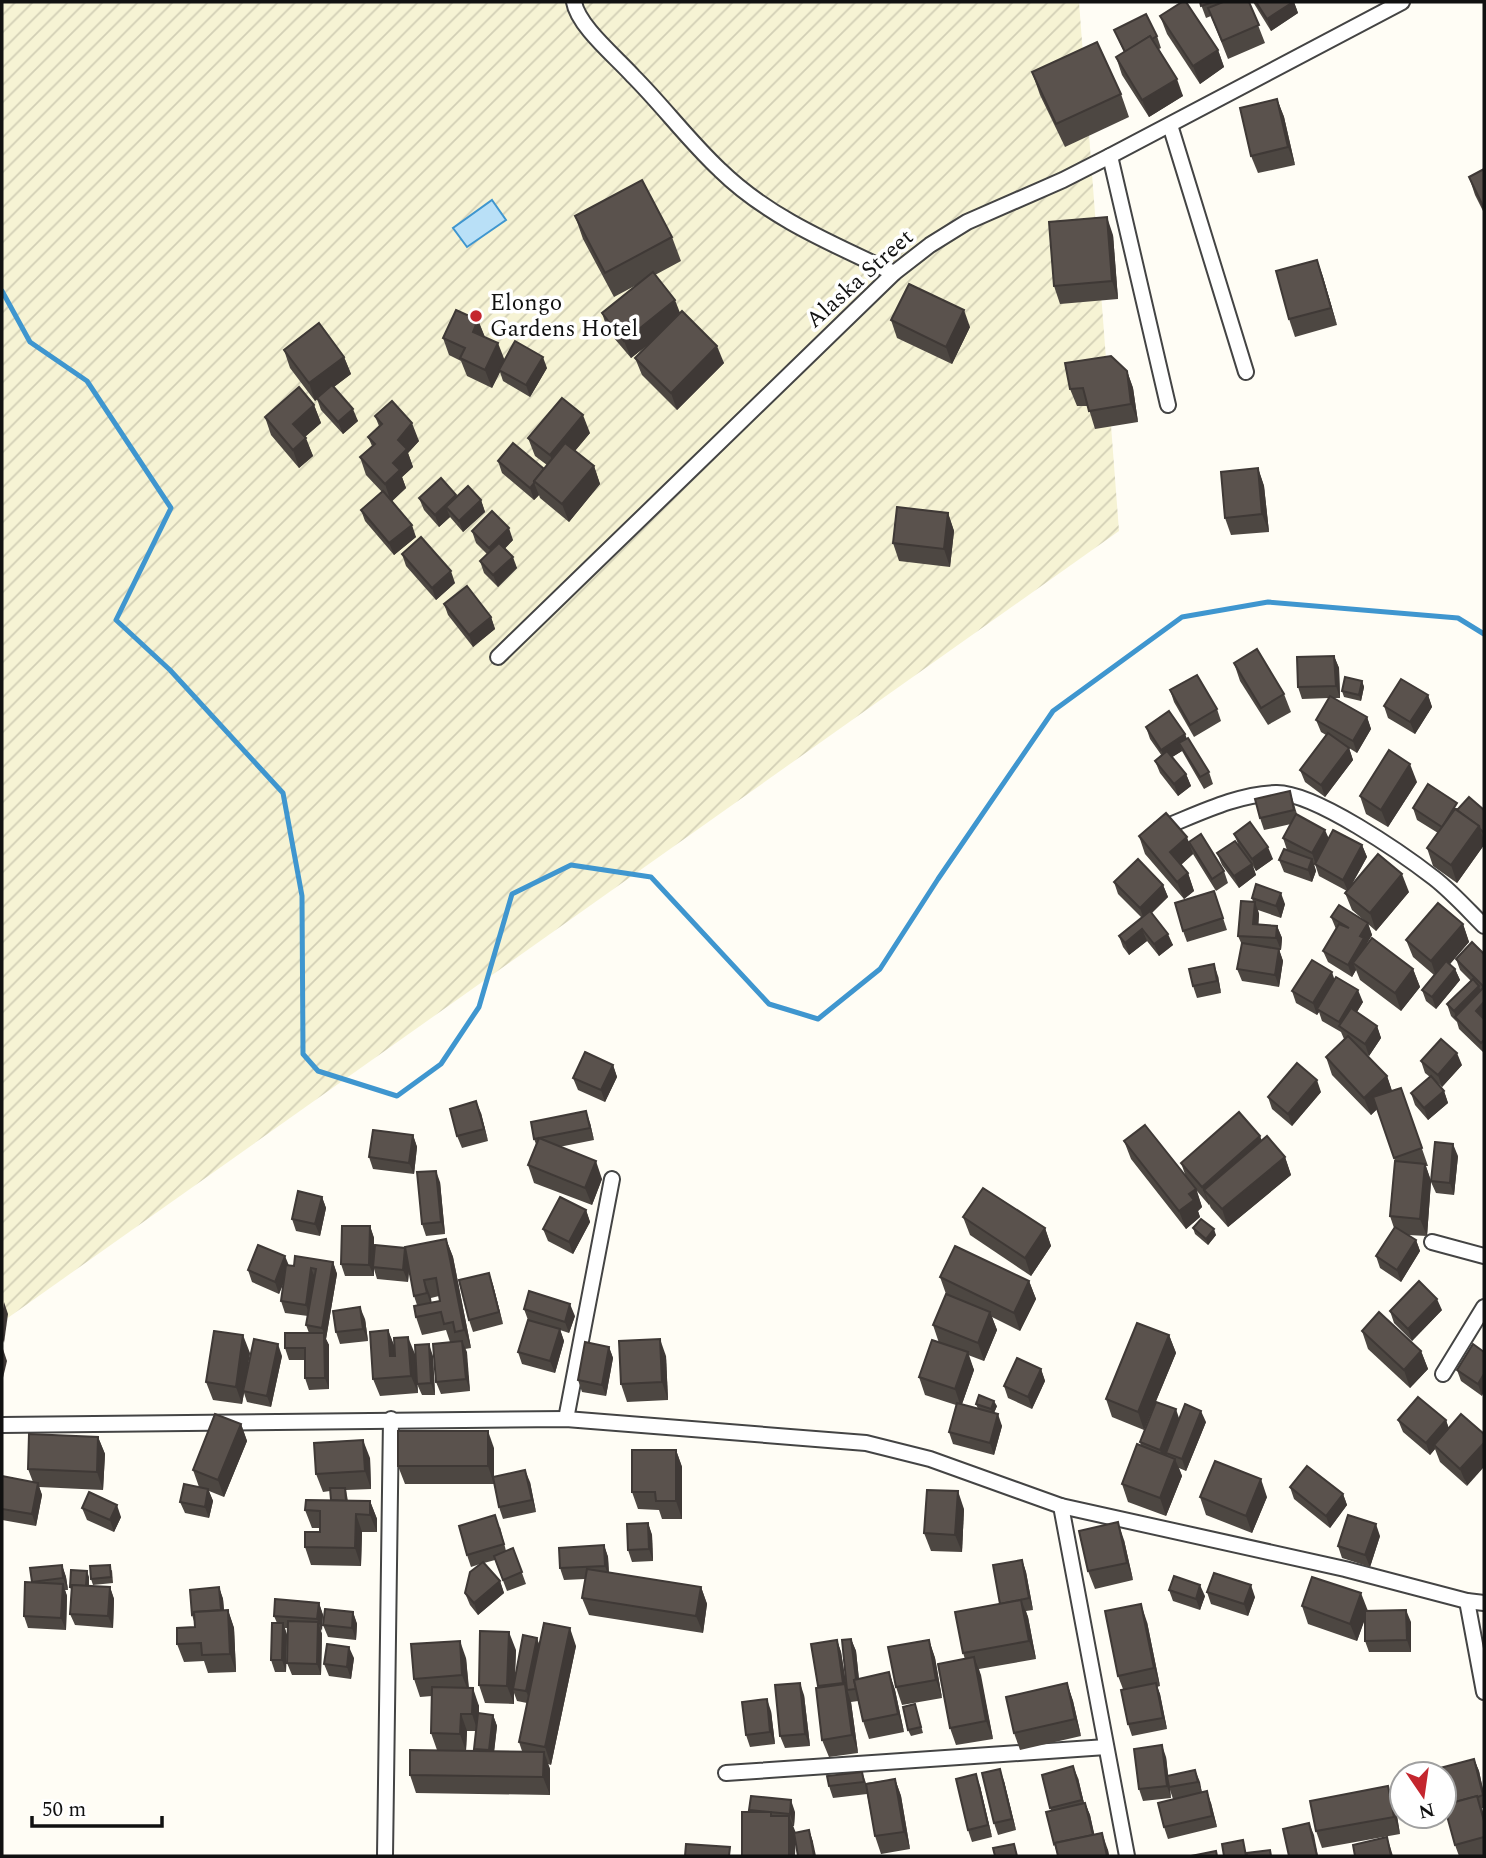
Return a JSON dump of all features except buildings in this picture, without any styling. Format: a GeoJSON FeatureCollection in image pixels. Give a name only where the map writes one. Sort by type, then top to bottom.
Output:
{"type":"FeatureCollection","features":[{"type":"Feature","properties":{"kind":"street"},"geometry":{"type":"LineString","coordinates":[[574,2],[575,11],[595,36],[720,170],[760,204],[806,231],[894,273]]}},
{"type":"Feature","properties":{"kind":"street","name":"Alaska Street"},"geometry":{"type":"LineString","coordinates":[[498,657],[894,273],[930,245],[968,222],[1110,156],[1402,2]]}},
{"type":"Feature","properties":{"kind":"street"},"geometry":{"type":"LineString","coordinates":[[1170,125],[1246,372]]}},
{"type":"Feature","properties":{"kind":"street"},"geometry":{"type":"LineString","coordinates":[[1110,156],[1168,405]]}},
{"type":"Feature","properties":{"kind":"street"},"geometry":{"type":"LineString","coordinates":[[1146,834],[1233,801],[1277,793],[1299,796],[1322,806],[1365,832],[1436,879],[1484,926]]}},
{"type":"Feature","properties":{"kind":"street"},"geometry":{"type":"LineString","coordinates":[[566,1419],[611,1179]]}},
{"type":"Feature","properties":{"kind":"street"},"geometry":{"type":"LineString","coordinates":[[1432,1242],[1484,1256]]}},
{"type":"Feature","properties":{"kind":"street"},"geometry":{"type":"LineString","coordinates":[[1443,1374],[1484,1307]]}},
{"type":"Feature","properties":{"kind":"street"},"geometry":{"type":"LineString","coordinates":[[386,1856],[391,1419]]}},
{"type":"Feature","properties":{"kind":"street"},"geometry":{"type":"LineString","coordinates":[[2,1425],[566,1419],[866,1443],[930,1458],[1061,1506],[1484,1603]]}},
{"type":"Feature","properties":{"kind":"street"},"geometry":{"type":"LineString","coordinates":[[1061,1506],[1127,1856]]}},
{"type":"Feature","properties":{"kind":"street"},"geometry":{"type":"LineString","coordinates":[[1467,1601],[1484,1692]]}},
{"type":"Feature","properties":{"kind":"street"},"geometry":{"type":"LineString","coordinates":[[726,1773],[1106,1747]]}},
{"type":"Feature","properties":{"kind":"shaded area"},"geometry":{"type":"Polygon","coordinates":[[[2,2],[1079,2],[1119,531],[2,1322],[2,2]]]}},
{"type":"Feature","properties":{"kind":"water"},"geometry":{"type":"Polygon","coordinates":[[[492,200],[506,220],[467,247],[453,228],[492,200]]]}},
{"type":"Feature","properties":{"kind":"waterway"},"geometry":{"type":"LineString","coordinates":[[2,291],[30,342],[87,381],[171,508],[116,620],[170,670],[283,793],[302,896],[303,1054],[318,1071],[397,1096],[441,1064],[479,1007],[512,894],[571,865],[651,877],[769,1004],[818,1019],[880,969],[1053,711],[1182,617],[1268,602],[1458,618],[1484,634]]}},
{"type":"Feature","properties":{"kind":"place","name":"Elongo Gardens Hotel"},"geometry":{"type":"Point","coordinates":[476,316]}}]}
